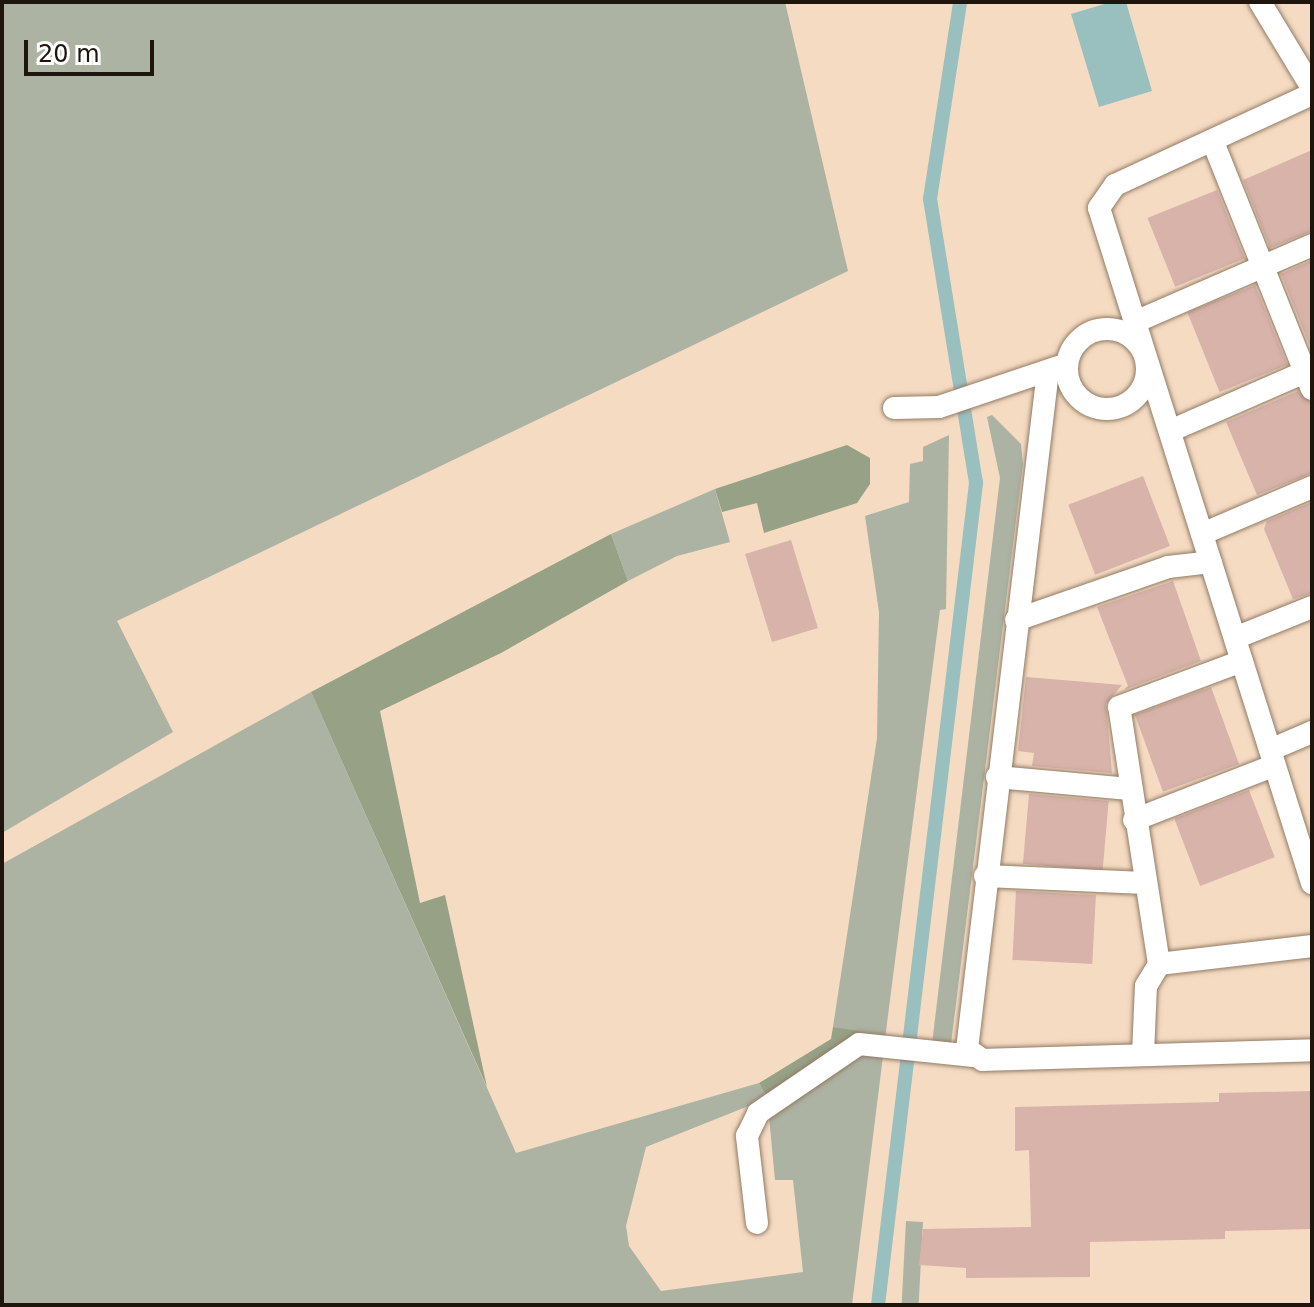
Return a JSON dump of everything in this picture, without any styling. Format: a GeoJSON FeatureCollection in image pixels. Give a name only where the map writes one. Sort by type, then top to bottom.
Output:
{"type":"FeatureCollection","features":[{"type":"Feature","properties":{"kind":"lane"},"geometry":{"type":"LineString","coordinates":[[1260,2],[1312,88]]}},
{"type":"Feature","properties":{"kind":"lane"},"geometry":{"type":"LineString","coordinates":[[1312,94],[1115,185],[1102,199],[1100,219],[1272,758],[1308,852],[1312,883]]}},
{"type":"Feature","properties":{"kind":"lane"},"geometry":{"type":"LineString","coordinates":[[1170,431],[1310,377],[1213,142]]}},
{"type":"Feature","properties":{"kind":"lane"},"geometry":{"type":"LineString","coordinates":[[1135,322],[1312,245]]}},
{"type":"Feature","properties":{"kind":"lane"},"geometry":{"type":"LineString","coordinates":[[973,1056],[965,1033],[1016,620],[1058,368],[1083,337],[1107,328],[1131,336],[1146,356],[1138,396],[1114,409],[1100,409],[1076,395],[1058,368]]}},
{"type":"Feature","properties":{"kind":"lane"},"geometry":{"type":"LineString","coordinates":[[894,408],[939,407],[1058,368]]}},
{"type":"Feature","properties":{"kind":"lane"},"geometry":{"type":"LineString","coordinates":[[1202,534],[1312,487]]}},
{"type":"Feature","properties":{"kind":"lane"},"geometry":{"type":"LineString","coordinates":[[1016,620],[1168,567],[1211,562]]}},
{"type":"Feature","properties":{"kind":"lane"},"geometry":{"type":"LineString","coordinates":[[1235,638],[1312,607]]}},
{"type":"Feature","properties":{"kind":"lane"},"geometry":{"type":"LineString","coordinates":[[1143,1054],[1146,986],[1159,964],[1117,717],[1121,703],[1242,661]]}},
{"type":"Feature","properties":{"kind":"lane"},"geometry":{"type":"LineString","coordinates":[[1134,820],[1272,758],[1312,732]]}},
{"type":"Feature","properties":{"kind":"lane"},"geometry":{"type":"LineString","coordinates":[[997,777],[1129,789]]}},
{"type":"Feature","properties":{"kind":"lane"},"geometry":{"type":"LineString","coordinates":[[985,876],[1145,883]]}},
{"type":"Feature","properties":{"kind":"lane"},"geometry":{"type":"LineString","coordinates":[[1159,964],[1312,946]]}},
{"type":"Feature","properties":{"kind":"lane"},"geometry":{"type":"LineString","coordinates":[[757,1223],[747,1136],[751,1119],[857,1045],[973,1056],[1312,1050]]}},
{"type":"Feature","properties":{"kind":"green space"},"geometry":{"type":"Polygon","coordinates":[[[2,2],[785,2],[848,271],[117,621],[173,732],[2,833],[2,2]]]}},
{"type":"Feature","properties":{"kind":"green space"},"geometry":{"type":"Polygon","coordinates":[[[992,415],[1021,444],[1023,464],[951,1044],[932,1044],[1000,478],[987,417],[992,415]]]}},
{"type":"Feature","properties":{"kind":"green space"},"geometry":{"type":"Polygon","coordinates":[[[949,435],[946,609],[940,610],[885,1039],[833,1027],[877,738],[879,612],[865,516],[909,502],[910,464],[923,461],[923,447],[949,435]]]}},
{"type":"Feature","properties":{"kind":"green space"},"geometry":{"type":"Polygon","coordinates":[[[847,445],[870,458],[870,484],[857,503],[764,533],[757,503],[722,512],[715,489],[847,445]]]}},
{"type":"Feature","properties":{"kind":"green space"},"geometry":{"type":"Polygon","coordinates":[[[715,489],[730,542],[677,556],[628,581],[611,534],[715,489]]]}},
{"type":"Feature","properties":{"kind":"green space"},"geometry":{"type":"Polygon","coordinates":[[[611,534],[628,581],[501,653],[380,711],[420,903],[445,895],[487,1087],[311,692],[611,534]]]}},
{"type":"Feature","properties":{"kind":"green space"},"geometry":{"type":"Polygon","coordinates":[[[311,692],[516,1153],[759,1083],[766,1096],[756,1103],[646,1147],[626,1226],[629,1246],[661,1291],[803,1272],[793,1180],[775,1180],[769,1117],[857,1051],[883,1056],[852,1305],[2,1305],[2,864],[311,692]]]}},
{"type":"Feature","properties":{"kind":"green space"},"geometry":{"type":"Polygon","coordinates":[[[833,1027],[858,1031],[857,1042],[840,1044],[766,1096],[759,1083],[831,1039],[833,1027]]]}},
{"type":"Feature","properties":{"kind":"green space"},"geometry":{"type":"Polygon","coordinates":[[[906,1221],[923,1222],[919,1305],[902,1305],[906,1221]]]}},
{"type":"Feature","properties":{"kind":"water"},"geometry":{"type":"Polygon","coordinates":[[[1111,2],[1126,2],[1152,91],[1099,107],[1071,14],[1111,2]]]}},
{"type":"Feature","properties":{"kind":"building"},"geometry":{"type":"Polygon","coordinates":[[[1312,150],[1312,231],[1270,248],[1243,180],[1312,150]]]}},
{"type":"Feature","properties":{"kind":"building"},"geometry":{"type":"Polygon","coordinates":[[[1217,190],[1245,259],[1175,287],[1147,218],[1217,190]]]}},
{"type":"Feature","properties":{"kind":"building"},"geometry":{"type":"Polygon","coordinates":[[[1312,260],[1312,351],[1281,274],[1312,260]]]}},
{"type":"Feature","properties":{"kind":"building"},"geometry":{"type":"Polygon","coordinates":[[[1255,285],[1287,365],[1220,392],[1187,312],[1255,285]]]}},
{"type":"Feature","properties":{"kind":"building"},"geometry":{"type":"Polygon","coordinates":[[[1298,391],[1312,403],[1312,473],[1257,495],[1226,422],[1298,391]]]}},
{"type":"Feature","properties":{"kind":"building"},"geometry":{"type":"Polygon","coordinates":[[[1143,476],[1170,546],[1095,575],[1068,505],[1143,476]]]}},
{"type":"Feature","properties":{"kind":"building"},"geometry":{"type":"Polygon","coordinates":[[[1312,502],[1312,593],[1293,599],[1264,529],[1267,521],[1312,502]]]}},
{"type":"Feature","properties":{"kind":"building"},"geometry":{"type":"Polygon","coordinates":[[[791,540],[818,628],[772,642],[745,554],[791,540]]]}},
{"type":"Feature","properties":{"kind":"building"},"geometry":{"type":"Polygon","coordinates":[[[1173,581],[1201,661],[1124,690],[1128,686],[1097,607],[1173,581]]]}},
{"type":"Feature","properties":{"kind":"building"},"geometry":{"type":"Polygon","coordinates":[[[1026,677],[1122,685],[1106,704],[1112,773],[1032,766],[1034,753],[1018,751],[1026,677]]]}},
{"type":"Feature","properties":{"kind":"building"},"geometry":{"type":"Polygon","coordinates":[[[1211,687],[1239,764],[1163,792],[1135,715],[1211,687]]]}},
{"type":"Feature","properties":{"kind":"building"},"geometry":{"type":"Polygon","coordinates":[[[1249,790],[1275,857],[1200,886],[1174,819],[1249,790]]]}},
{"type":"Feature","properties":{"kind":"building"},"geometry":{"type":"Polygon","coordinates":[[[1029,794],[1109,801],[1103,871],[1023,864],[1029,794]]]}},
{"type":"Feature","properties":{"kind":"building"},"geometry":{"type":"Polygon","coordinates":[[[1016,891],[1096,895],[1092,964],[1012,960],[1016,891]]]}},
{"type":"Feature","properties":{"kind":"building"},"geometry":{"type":"Polygon","coordinates":[[[1312,1091],[1312,1229],[1225,1231],[1225,1239],[1090,1242],[1090,1277],[966,1278],[966,1268],[919,1265],[923,1229],[1031,1227],[1029,1150],[1015,1151],[1015,1107],[1219,1102],[1219,1093],[1312,1091]]]}},
{"type":"Feature","properties":{"kind":"waterway"},"geometry":{"type":"LineString","coordinates":[[878,1305],[976,483],[930,199],[960,2]]}}]}
